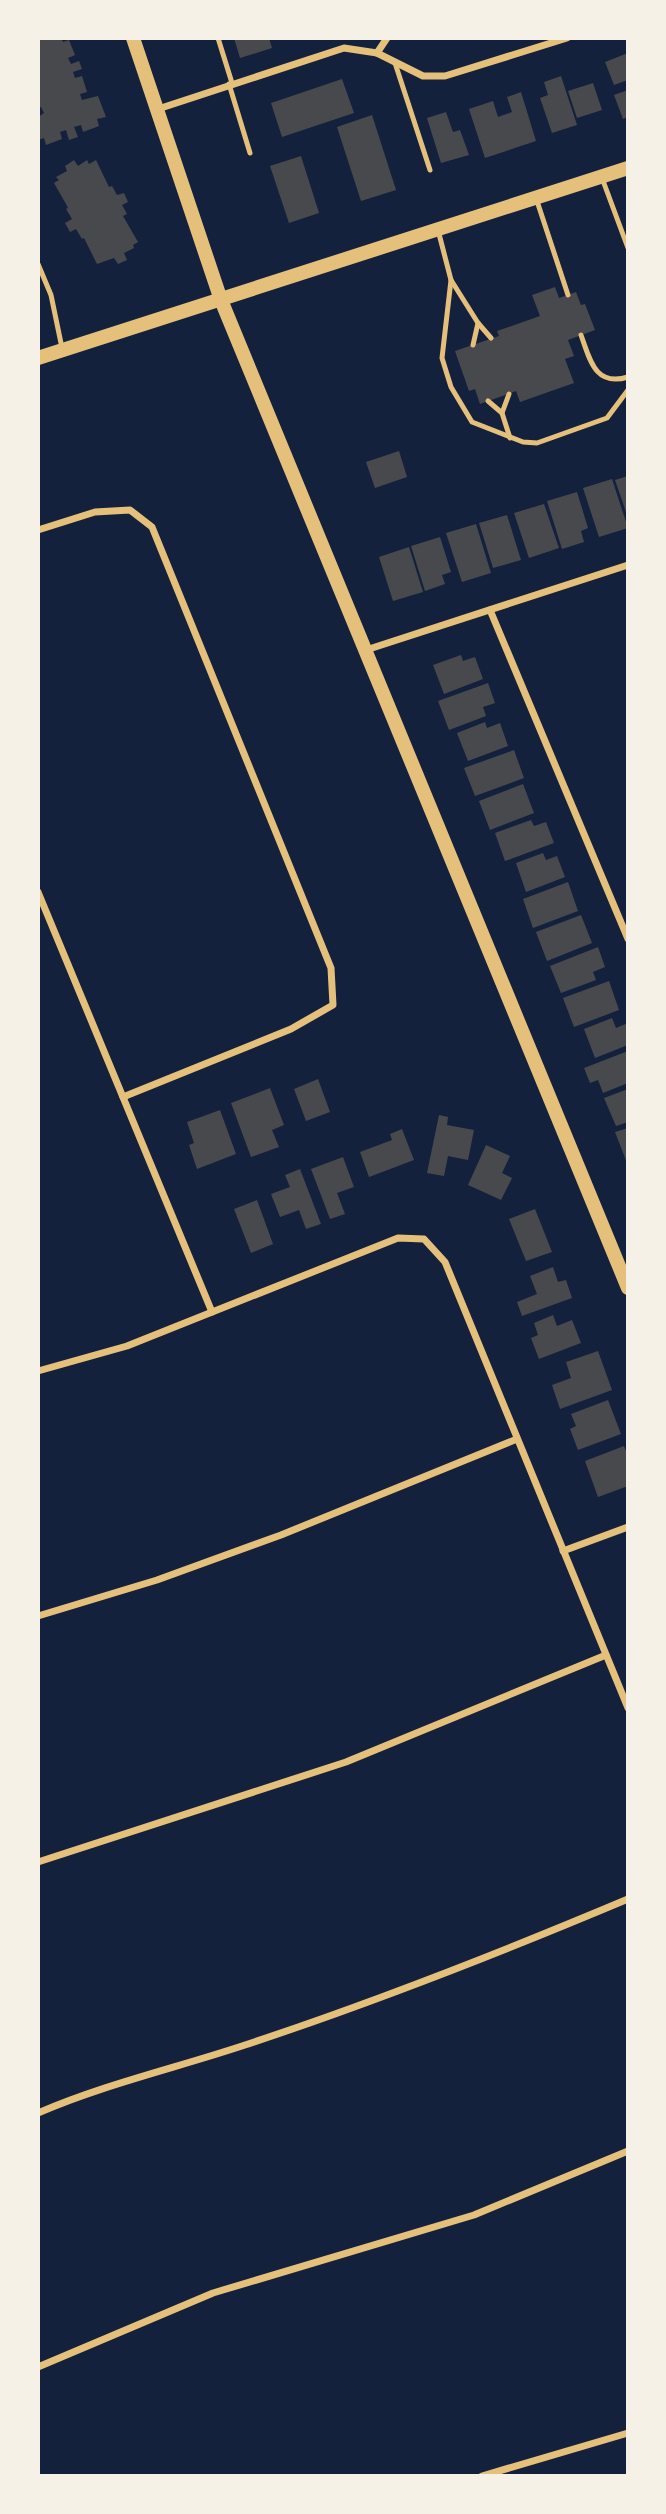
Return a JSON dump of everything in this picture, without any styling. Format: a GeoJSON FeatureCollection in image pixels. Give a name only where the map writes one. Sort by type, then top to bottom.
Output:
{"type":"FeatureCollection","features":[{"type":"Feature","properties":{"kind":"main road"},"geometry":{"type":"LineString","coordinates":[[133,38],[221,300],[628,1288]]}},
{"type":"Feature","properties":{"kind":"main road"},"geometry":{"type":"LineString","coordinates":[[38,358],[628,168]]}},
{"type":"Feature","properties":{"kind":"street"},"geometry":{"type":"LineString","coordinates":[[377,52],[387,38]]}},
{"type":"Feature","properties":{"kind":"street"},"geometry":{"type":"LineString","coordinates":[[157,109],[344,48],[377,52],[423,76],[445,76],[568,38]]}},
{"type":"Feature","properties":{"kind":"street"},"geometry":{"type":"LineString","coordinates":[[38,530],[95,512],[130,510],[152,527],[331,968],[333,1005],[291,1028],[123,1097]]}},
{"type":"Feature","properties":{"kind":"street"},"geometry":{"type":"LineString","coordinates":[[365,650],[628,565]]}},
{"type":"Feature","properties":{"kind":"street"},"geometry":{"type":"LineString","coordinates":[[490,610],[628,939]]}},
{"type":"Feature","properties":{"kind":"street"},"geometry":{"type":"LineString","coordinates":[[38,892],[212,1312]]}},
{"type":"Feature","properties":{"kind":"street"},"geometry":{"type":"LineString","coordinates":[[38,1371],[127,1346],[398,1238],[424,1239],[445,1262],[628,1708]]}},
{"type":"Feature","properties":{"kind":"street"},"geometry":{"type":"LineString","coordinates":[[38,1616],[157,1580],[281,1535],[517,1439]]}},
{"type":"Feature","properties":{"kind":"street"},"geometry":{"type":"LineString","coordinates":[[563,1551],[628,1527]]}},
{"type":"Feature","properties":{"kind":"street"},"geometry":{"type":"LineString","coordinates":[[38,1861],[346,1762],[606,1655]]}},
{"type":"Feature","properties":{"kind":"street"},"geometry":{"type":"LineString","coordinates":[[38,2113],[131,2079],[244,2046],[366,2002],[508,1950],[628,1899]]}},
{"type":"Feature","properties":{"kind":"street"},"geometry":{"type":"LineString","coordinates":[[38,2367],[213,2293],[474,2214],[628,2151]]}},
{"type":"Feature","properties":{"kind":"street"},"geometry":{"type":"LineString","coordinates":[[482,2476],[628,2433]]}},
{"type":"Feature","properties":{"kind":"lane"},"geometry":{"type":"LineString","coordinates":[[218,38],[250,153]]}},
{"type":"Feature","properties":{"kind":"lane"},"geometry":{"type":"LineString","coordinates":[[395,63],[430,170]]}},
{"type":"Feature","properties":{"kind":"lane"},"geometry":{"type":"LineString","coordinates":[[601,177],[628,248]]}},
{"type":"Feature","properties":{"kind":"lane"},"geometry":{"type":"LineString","coordinates":[[536,198],[568,295]]}},
{"type":"Feature","properties":{"kind":"lane"},"geometry":{"type":"LineString","coordinates":[[438,230],[451,280],[478,323],[491,338]]}},
{"type":"Feature","properties":{"kind":"lane"},"geometry":{"type":"LineString","coordinates":[[38,264],[63,350]]}},
{"type":"Feature","properties":{"kind":"lane"},"geometry":{"type":"LineString","coordinates":[[451,280],[442,358],[452,387],[472,422],[510,438],[537,443],[607,418],[628,390]]}},
{"type":"Feature","properties":{"kind":"lane"},"geometry":{"type":"LineString","coordinates":[[472,345],[478,323]]}},
{"type":"Feature","properties":{"kind":"lane"},"geometry":{"type":"LineString","coordinates":[[580,335],[593,367],[605,378],[617,380],[628,377]]}},
{"type":"Feature","properties":{"kind":"lane"},"geometry":{"type":"LineString","coordinates":[[502,413],[509,394]]}},
{"type":"Feature","properties":{"kind":"lane"},"geometry":{"type":"LineString","coordinates":[[488,401],[502,413],[510,438]]}},
{"type":"Feature","properties":{"kind":"building"},"geometry":{"type":"Polygon","coordinates":[[[38,38],[61,38],[63,42],[69,40],[75,55],[68,58],[71,64],[79,61],[82,69],[73,72],[75,78],[82,76],[87,92],[80,94],[82,100],[98,96],[106,117],[97,119],[99,126],[83,132],[81,125],[74,127],[78,137],[69,140],[66,130],[60,132],[62,139],[46,145],[44,138],[38,140],[38,117],[44,113],[41,107],[38,108],[38,38]]]}},
{"type":"Feature","properties":{"kind":"building"},"geometry":{"type":"Polygon","coordinates":[[[234,38],[269,38],[272,48],[240,58],[234,38]]]}},
{"type":"Feature","properties":{"kind":"building"},"geometry":{"type":"Polygon","coordinates":[[[628,53],[628,80],[614,85],[605,62],[628,53]]]}},
{"type":"Feature","properties":{"kind":"building"},"geometry":{"type":"Polygon","coordinates":[[[561,76],[577,125],[552,133],[540,98],[548,95],[544,82],[561,76]]]}},
{"type":"Feature","properties":{"kind":"building"},"geometry":{"type":"Polygon","coordinates":[[[342,79],[354,113],[282,137],[271,103],[342,79]]]}},
{"type":"Feature","properties":{"kind":"building"},"geometry":{"type":"Polygon","coordinates":[[[593,83],[602,110],[577,118],[568,91],[593,83]]]}},
{"type":"Feature","properties":{"kind":"building"},"geometry":{"type":"Polygon","coordinates":[[[628,90],[628,117],[623,119],[614,95],[628,90]]]}},
{"type":"Feature","properties":{"kind":"building"},"geometry":{"type":"Polygon","coordinates":[[[521,92],[536,141],[485,158],[469,109],[493,101],[498,117],[512,112],[507,97],[521,92]]]}},
{"type":"Feature","properties":{"kind":"building"},"geometry":{"type":"Polygon","coordinates":[[[446,112],[453,132],[460,130],[469,155],[441,163],[427,118],[446,112]]]}},
{"type":"Feature","properties":{"kind":"building"},"geometry":{"type":"Polygon","coordinates":[[[372,115],[396,190],[361,201],[337,127],[372,115]]]}},
{"type":"Feature","properties":{"kind":"building"},"geometry":{"type":"Polygon","coordinates":[[[301,156],[319,213],[289,223],[270,166],[301,156]]]}},
{"type":"Feature","properties":{"kind":"building"},"geometry":{"type":"Polygon","coordinates":[[[74,160],[78,166],[87,160],[89,164],[96,160],[109,187],[112,186],[117,195],[124,193],[128,202],[122,205],[127,214],[123,216],[138,242],[133,245],[134,248],[124,253],[127,260],[118,264],[114,258],[97,264],[84,238],[82,239],[76,229],[70,232],[65,223],[72,219],[54,183],[59,180],[56,177],[67,171],[65,166],[74,160]]]}},
{"type":"Feature","properties":{"kind":"building"},"geometry":{"type":"Polygon","coordinates":[[[555,287],[559,298],[576,292],[581,305],[585,304],[595,330],[568,340],[574,356],[565,359],[574,383],[520,402],[516,391],[480,404],[475,389],[469,391],[455,351],[499,336],[497,331],[540,316],[532,295],[555,287]]]}},
{"type":"Feature","properties":{"kind":"building"},"geometry":{"type":"Polygon","coordinates":[[[399,451],[407,477],[375,488],[366,462],[399,451]]]}},
{"type":"Feature","properties":{"kind":"building"},"geometry":{"type":"Polygon","coordinates":[[[628,476],[628,515],[627,515],[615,480],[628,476]]]}},
{"type":"Feature","properties":{"kind":"building"},"geometry":{"type":"Polygon","coordinates":[[[612,479],[628,528],[599,537],[583,488],[612,479]]]}},
{"type":"Feature","properties":{"kind":"building"},"geometry":{"type":"Polygon","coordinates":[[[577,492],[588,528],[581,531],[584,542],[562,549],[547,501],[577,492]]]}},
{"type":"Feature","properties":{"kind":"building"},"geometry":{"type":"Polygon","coordinates":[[[544,504],[559,548],[529,558],[514,513],[544,504]]]}},
{"type":"Feature","properties":{"kind":"building"},"geometry":{"type":"Polygon","coordinates":[[[507,515],[521,560],[493,568],[479,523],[507,515]]]}},
{"type":"Feature","properties":{"kind":"building"},"geometry":{"type":"Polygon","coordinates":[[[476,524],[491,573],[462,582],[446,533],[476,524]]]}},
{"type":"Feature","properties":{"kind":"building"},"geometry":{"type":"Polygon","coordinates":[[[440,537],[451,572],[442,575],[445,584],[425,591],[411,546],[440,537]]]}},
{"type":"Feature","properties":{"kind":"building"},"geometry":{"type":"Polygon","coordinates":[[[409,547],[423,592],[393,601],[379,557],[409,547]]]}},
{"type":"Feature","properties":{"kind":"building"},"geometry":{"type":"Polygon","coordinates":[[[461,655],[463,661],[475,657],[483,679],[444,694],[433,665],[461,655]]]}},
{"type":"Feature","properties":{"kind":"building"},"geometry":{"type":"Polygon","coordinates":[[[488,683],[495,703],[483,707],[486,716],[449,730],[438,701],[488,683]]]}},
{"type":"Feature","properties":{"kind":"building"},"geometry":{"type":"Polygon","coordinates":[[[485,722],[487,728],[500,723],[508,746],[468,761],[457,733],[485,722]]]}},
{"type":"Feature","properties":{"kind":"building"},"geometry":{"type":"Polygon","coordinates":[[[514,750],[524,778],[475,796],[464,768],[514,750]]]}},
{"type":"Feature","properties":{"kind":"building"},"geometry":{"type":"Polygon","coordinates":[[[523,784],[534,813],[490,830],[479,801],[523,784]]]}},
{"type":"Feature","properties":{"kind":"building"},"geometry":{"type":"Polygon","coordinates":[[[531,820],[534,826],[546,822],[554,843],[505,861],[495,833],[531,820]]]}},
{"type":"Feature","properties":{"kind":"building"},"geometry":{"type":"Polygon","coordinates":[[[543,853],[546,860],[557,856],[565,877],[526,892],[516,863],[543,853]]]}},
{"type":"Feature","properties":{"kind":"building"},"geometry":{"type":"Polygon","coordinates":[[[568,882],[578,911],[533,928],[523,899],[568,882]]]}},
{"type":"Feature","properties":{"kind":"building"},"geometry":{"type":"Polygon","coordinates":[[[581,915],[592,943],[547,961],[536,932],[581,915]]]}},
{"type":"Feature","properties":{"kind":"building"},"geometry":{"type":"Polygon","coordinates":[[[598,947],[605,967],[593,972],[596,980],[561,993],[550,966],[598,947]]]}},
{"type":"Feature","properties":{"kind":"building"},"geometry":{"type":"Polygon","coordinates":[[[609,981],[619,1010],[574,1027],[563,998],[609,981]]]}},
{"type":"Feature","properties":{"kind":"building"},"geometry":{"type":"Polygon","coordinates":[[[612,1018],[616,1028],[628,1023],[628,1045],[595,1058],[584,1029],[612,1018]]]}},
{"type":"Feature","properties":{"kind":"building"},"geometry":{"type":"Polygon","coordinates":[[[628,1051],[628,1083],[603,1093],[598,1080],[590,1083],[584,1068],[628,1051]]]}},
{"type":"Feature","properties":{"kind":"building"},"geometry":{"type":"Polygon","coordinates":[[[318,1079],[330,1112],[306,1121],[294,1089],[318,1079]]]}},
{"type":"Feature","properties":{"kind":"building"},"geometry":{"type":"Polygon","coordinates":[[[270,1088],[284,1125],[272,1130],[279,1147],[251,1157],[231,1103],[270,1088]]]}},
{"type":"Feature","properties":{"kind":"building"},"geometry":{"type":"Polygon","coordinates":[[[628,1089],[628,1122],[616,1126],[604,1098],[628,1089]]]}},
{"type":"Feature","properties":{"kind":"building"},"geometry":{"type":"Polygon","coordinates":[[[220,1110],[236,1154],[197,1169],[189,1145],[194,1143],[187,1122],[220,1110]]]}},
{"type":"Feature","properties":{"kind":"building"},"geometry":{"type":"Polygon","coordinates":[[[439,1115],[448,1117],[447,1125],[474,1130],[468,1160],[448,1156],[444,1176],[427,1173],[439,1115]]]}},
{"type":"Feature","properties":{"kind":"building"},"geometry":{"type":"Polygon","coordinates":[[[628,1128],[628,1163],[627,1163],[615,1132],[628,1128]]]}},
{"type":"Feature","properties":{"kind":"building"},"geometry":{"type":"Polygon","coordinates":[[[402,1129],[414,1160],[369,1177],[360,1152],[392,1140],[390,1134],[402,1129]]]}},
{"type":"Feature","properties":{"kind":"building"},"geometry":{"type":"Polygon","coordinates":[[[486,1145],[510,1156],[502,1173],[512,1178],[501,1200],[468,1185],[486,1145]]]}},
{"type":"Feature","properties":{"kind":"building"},"geometry":{"type":"Polygon","coordinates":[[[343,1157],[354,1187],[337,1193],[345,1214],[330,1219],[311,1169],[343,1157]]]}},
{"type":"Feature","properties":{"kind":"building"},"geometry":{"type":"Polygon","coordinates":[[[300,1169],[321,1224],[306,1229],[299,1210],[280,1217],[271,1194],[290,1187],[285,1175],[300,1169]]]}},
{"type":"Feature","properties":{"kind":"building"},"geometry":{"type":"Polygon","coordinates":[[[257,1200],[273,1244],[251,1253],[234,1209],[257,1200]]]}},
{"type":"Feature","properties":{"kind":"building"},"geometry":{"type":"Polygon","coordinates":[[[535,1209],[552,1252],[526,1261],[509,1219],[535,1209]]]}},
{"type":"Feature","properties":{"kind":"building"},"geometry":{"type":"Polygon","coordinates":[[[553,1267],[558,1282],[566,1280],[572,1298],[522,1316],[517,1302],[537,1294],[530,1276],[553,1267]]]}},
{"type":"Feature","properties":{"kind":"building"},"geometry":{"type":"Polygon","coordinates":[[[553,1315],[557,1326],[572,1320],[581,1343],[539,1359],[531,1338],[538,1335],[534,1323],[553,1315]]]}},
{"type":"Feature","properties":{"kind":"building"},"geometry":{"type":"Polygon","coordinates":[[[598,1351],[612,1390],[560,1409],[552,1385],[571,1378],[566,1362],[598,1351]]]}},
{"type":"Feature","properties":{"kind":"building"},"geometry":{"type":"Polygon","coordinates":[[[608,1400],[621,1434],[578,1450],[570,1429],[576,1426],[571,1414],[608,1400]]]}},
{"type":"Feature","properties":{"kind":"building"},"geometry":{"type":"Polygon","coordinates":[[[624,1446],[628,1456],[628,1486],[598,1497],[585,1461],[624,1446]]]}}]}
